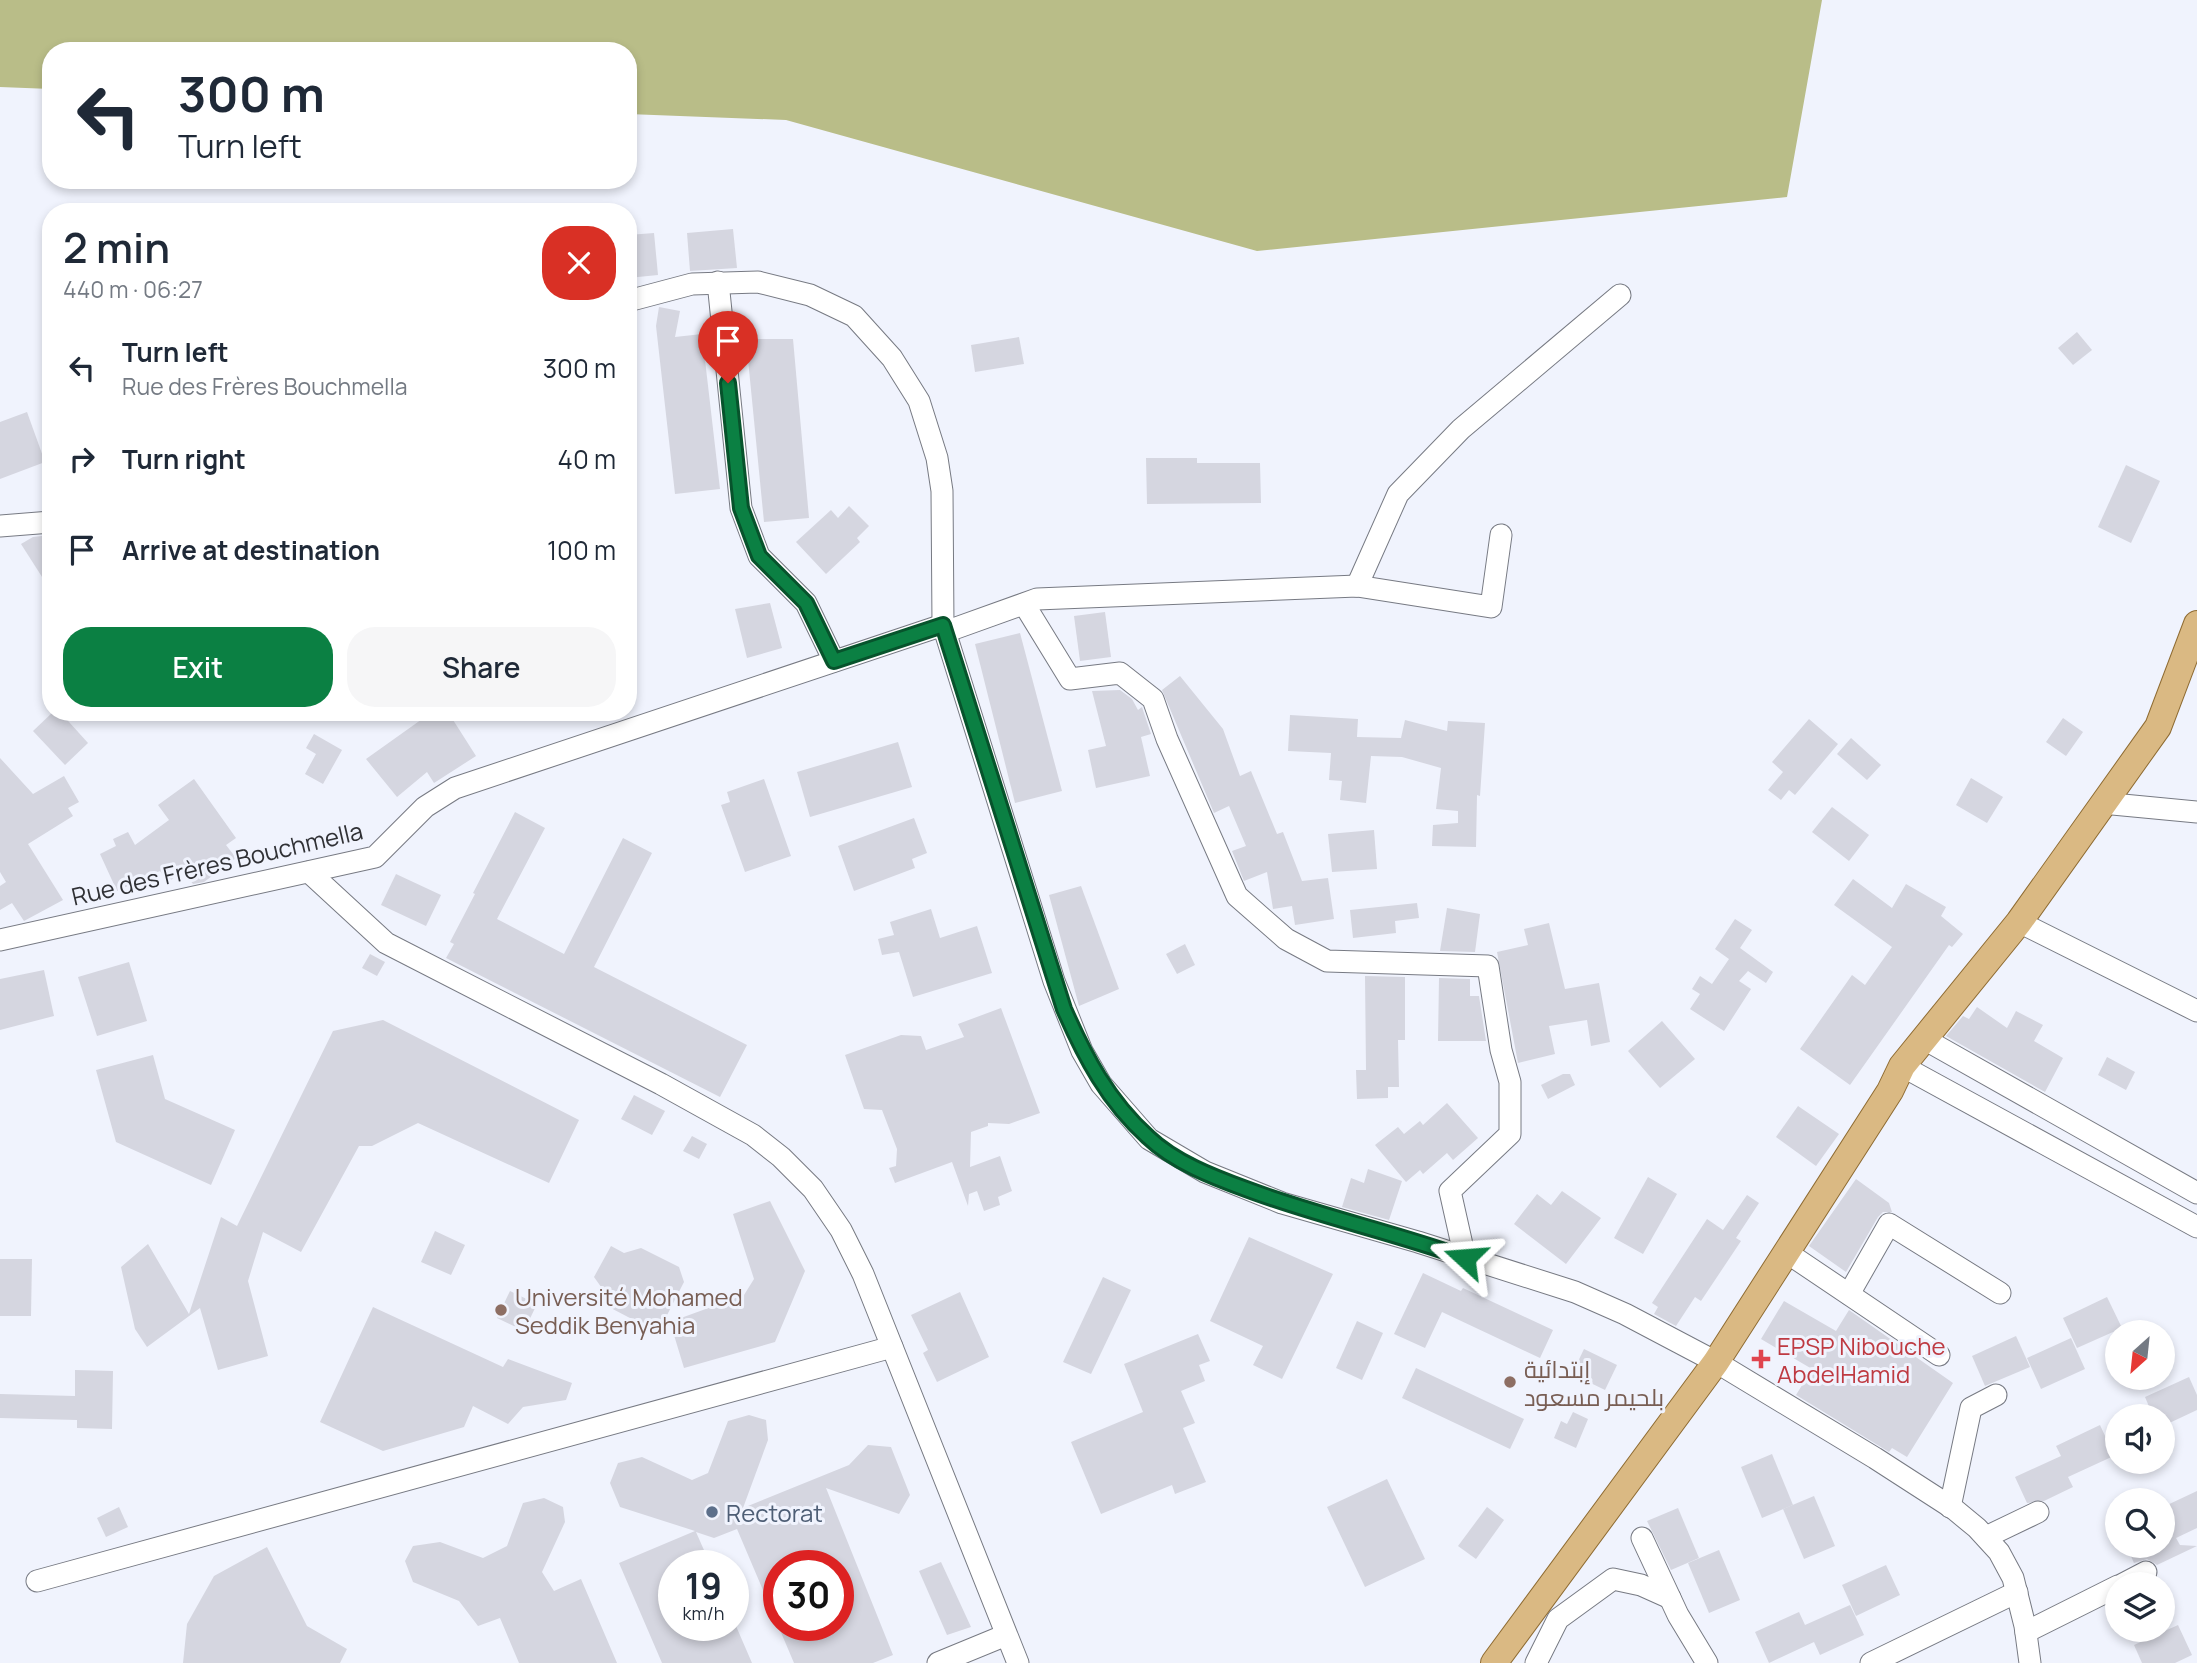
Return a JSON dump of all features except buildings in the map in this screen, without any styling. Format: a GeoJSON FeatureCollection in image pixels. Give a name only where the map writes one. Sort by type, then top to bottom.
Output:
{"type":"FeatureCollection","features":[{"type":"Feature","properties":{"kind":"main road"},"geometry":{"type":"LineString","coordinates":[[1494,1663],[1716,1362],[1890,1091],[1902,1066],[1926,1040],[2018,922],[2158,727],[2197,624]]}},
{"type":"Feature","properties":{"kind":"street"},"geometry":{"type":"LineString","coordinates":[[718,282],[741,508],[759,556],[806,603],[834,661]]}},
{"type":"Feature","properties":{"kind":"street"},"geometry":{"type":"LineString","coordinates":[[637,299],[692,284],[758,282],[833,305],[854,316],[892,358],[919,401],[937,458],[942,491],[944,629],[1064,1009],[1082,1051],[1110,1096],[1159,1147],[1205,1172],[1282,1203],[1465,1258],[1598,1302],[1716,1362],[1950,1507],[1986,1536],[1999,1552],[2017,1592],[2030,1663]]}},
{"type":"Feature","properties":{"kind":"street"},"geometry":{"type":"LineString","coordinates":[[1357,586],[1398,494],[1461,429],[1620,295]]}},
{"type":"Feature","properties":{"kind":"street"},"geometry":{"type":"LineString","coordinates":[[0,526],[42,523]]}},
{"type":"Feature","properties":{"kind":"street","name":"Rue des Frères Bouchmella"},"geometry":{"type":"LineString","coordinates":[[0,940],[375,857],[425,807],[455,788],[834,661],[1037,599],[1357,586],[1491,607],[1501,535]]}},
{"type":"Feature","properties":{"kind":"street"},"geometry":{"type":"LineString","coordinates":[[1024,604],[1070,679],[1120,673],[1153,699],[1167,739],[1237,896],[1286,939],[1328,961],[1488,966],[1501,1049],[1510,1083],[1510,1133],[1450,1191],[1465,1258]]}},
{"type":"Feature","properties":{"kind":"street"},"geometry":{"type":"LineString","coordinates":[[2102,803],[2197,812]]}},
{"type":"Feature","properties":{"kind":"street"},"geometry":{"type":"LineString","coordinates":[[309,872],[386,943],[661,1084],[753,1135],[781,1157],[813,1189],[841,1230],[863,1274],[1018,1663]]}},
{"type":"Feature","properties":{"kind":"street"},"geometry":{"type":"LineString","coordinates":[[2018,922],[2197,1012]]}},
{"type":"Feature","properties":{"kind":"street"},"geometry":{"type":"LineString","coordinates":[[1926,1040],[2197,1193]]}},
{"type":"Feature","properties":{"kind":"street"},"geometry":{"type":"LineString","coordinates":[[1902,1066],[2197,1226]]}},
{"type":"Feature","properties":{"kind":"street"},"geometry":{"type":"LineString","coordinates":[[1849,1294],[1889,1224],[2000,1293]]}},
{"type":"Feature","properties":{"kind":"street"},"geometry":{"type":"LineString","coordinates":[[1787,1252],[1940,1355]]}},
{"type":"Feature","properties":{"kind":"street"},"geometry":{"type":"LineString","coordinates":[[37,1581],[892,1347]]}},
{"type":"Feature","properties":{"kind":"street"},"geometry":{"type":"LineString","coordinates":[[1950,1507],[1971,1408],[1996,1395]]}},
{"type":"Feature","properties":{"kind":"street"},"geometry":{"type":"LineString","coordinates":[[1986,1536],[2038,1512]]}},
{"type":"Feature","properties":{"kind":"street"},"geometry":{"type":"LineString","coordinates":[[1642,1538],[1670,1598],[1707,1663]]}},
{"type":"Feature","properties":{"kind":"street"},"geometry":{"type":"LineString","coordinates":[[1536,1663],[1558,1619],[1613,1579],[1641,1585],[1670,1598]]}},
{"type":"Feature","properties":{"kind":"street"},"geometry":{"type":"LineString","coordinates":[[1871,1663],[2017,1592]]}},
{"type":"Feature","properties":{"kind":"street"},"geometry":{"type":"LineString","coordinates":[[2026,1632],[2105,1593]]}},
{"type":"Feature","properties":{"kind":"street"},"geometry":{"type":"LineString","coordinates":[[938,1663],[1006,1635]]}},
{"type":"Feature","properties":{"kind":"green space"},"geometry":{"type":"Polygon","coordinates":[[[0,0],[1822,0],[1787,197],[1257,251],[786,120],[637,114],[637,42],[42,42],[42,89],[0,87],[0,0]]]}},
{"type":"Feature","properties":{"kind":"place","name":"Université Mohamed Seddik Benyahia"},"geometry":{"type":"Point","coordinates":[501,1310]}},
{"type":"Feature","properties":{"kind":"place","name":"EPSP Nibouche AbdelHamid"},"geometry":{"type":"Point","coordinates":[1761,1359]}},
{"type":"Feature","properties":{"kind":"place","name":"إبتدائية بلحيمر مسعود"},"geometry":{"type":"Point","coordinates":[1510,1382]}},
{"type":"Feature","properties":{"kind":"place","name":"Rectorat"},"geometry":{"type":"Point","coordinates":[712,1512]}},
{"type":"Feature","properties":{"kind":"route"},"geometry":{"type":"LineString","coordinates":[[728,383],[741,508],[759,556],[806,603],[834,661],[943,625],[1064,1009],[1082,1051],[1110,1096],[1159,1147],[1205,1172],[1282,1203],[1465,1258]]}}]}
